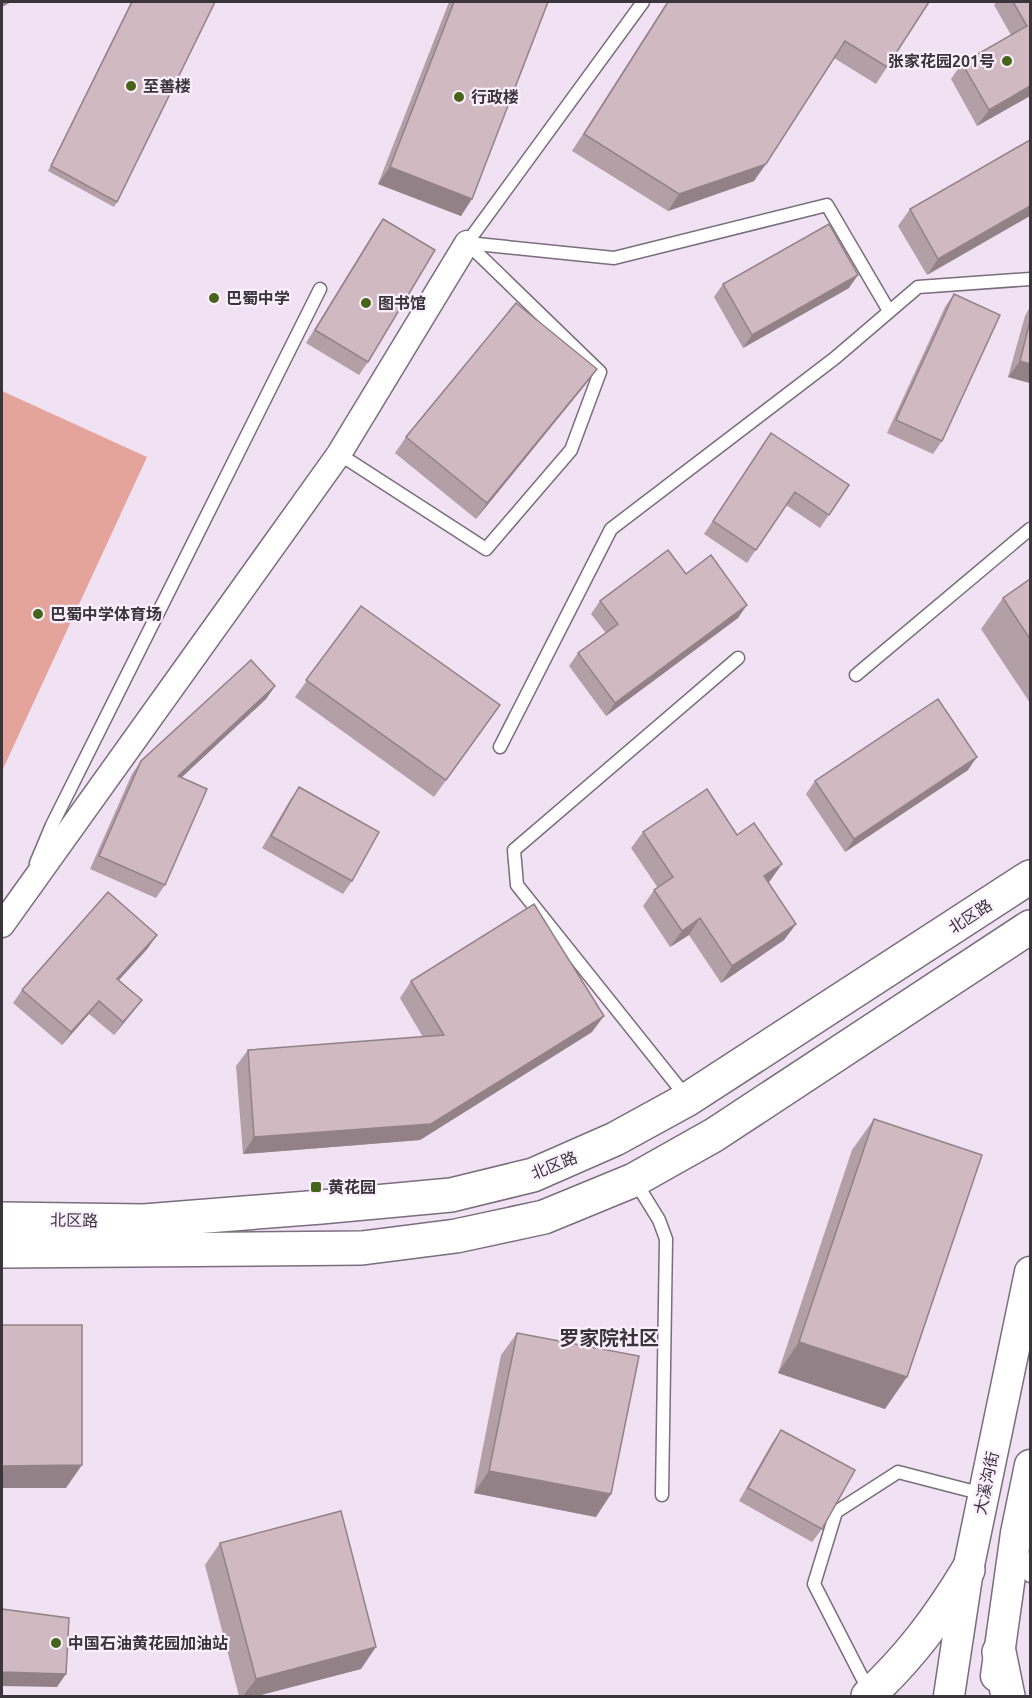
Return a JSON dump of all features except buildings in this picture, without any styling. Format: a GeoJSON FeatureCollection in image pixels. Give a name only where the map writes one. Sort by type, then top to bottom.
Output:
{"type":"FeatureCollection","features":[{"type":"Feature","properties":{"kind":"main road","name":"北区路"},"geometry":{"type":"LineString","coordinates":[[2,1219],[144,1221],[451,1195],[533,1175],[615,1139],[688,1100],[1030,877]]}},
{"type":"Feature","properties":{"kind":"main road","name":"北区路"},"geometry":{"type":"LineString","coordinates":[[2,1251],[362,1248],[456,1236],[544,1217],[634,1180],[714,1135],[1030,927]]}},
{"type":"Feature","properties":{"kind":"main road"},"geometry":{"type":"LineString","coordinates":[[869,1695],[917,1645],[943,1612],[968,1570]]}},
{"type":"Feature","properties":{"kind":"main road"},"geometry":{"type":"LineString","coordinates":[[999,1652],[1008,1696]]}},
{"type":"Feature","properties":{"kind":"street"},"geometry":{"type":"LineString","coordinates":[[2,925],[339,454],[466,243]]}},
{"type":"Feature","properties":{"kind":"street","name":"大溪沟街"},"geometry":{"type":"LineString","coordinates":[[949,1696],[968,1570],[1030,1272]]}},
{"type":"Feature","properties":{"kind":"street"},"geometry":{"type":"LineString","coordinates":[[993,1696],[1016,1533],[1030,1466]]}},
{"type":"Feature","properties":{"kind":"lane"},"geometry":{"type":"LineString","coordinates":[[466,243],[643,2]]}},
{"type":"Feature","properties":{"kind":"lane"},"geometry":{"type":"LineString","coordinates":[[466,243],[614,258],[827,205],[889,311]]}},
{"type":"Feature","properties":{"kind":"lane"},"geometry":{"type":"LineString","coordinates":[[339,454],[486,549],[571,450],[600,372],[466,243]]}},
{"type":"Feature","properties":{"kind":"lane"},"geometry":{"type":"LineString","coordinates":[[500,747],[611,530],[835,358],[918,287],[1030,279]]}},
{"type":"Feature","properties":{"kind":"lane"},"geometry":{"type":"LineString","coordinates":[[21,898],[57,814],[320,289]]}},
{"type":"Feature","properties":{"kind":"lane"},"geometry":{"type":"LineString","coordinates":[[856,675],[1030,529]]}},
{"type":"Feature","properties":{"kind":"lane"},"geometry":{"type":"LineString","coordinates":[[688,1100],[517,885],[514,850],[738,657]]}},
{"type":"Feature","properties":{"kind":"lane"},"geometry":{"type":"LineString","coordinates":[[634,1180],[659,1220],[666,1239],[662,1496]]}},
{"type":"Feature","properties":{"kind":"lane"},"geometry":{"type":"LineString","coordinates":[[869,1695],[814,1584],[836,1512],[898,1472],[983,1494]]}},
{"type":"Feature","properties":{"kind":"lane"},"geometry":{"type":"LineString","coordinates":[[1016,1533],[1030,1576]]}},
{"type":"Feature","properties":{"kind":"shaded area","name":"巴蜀中学体育场"},"geometry":{"type":"Polygon","coordinates":[[[2,391],[147,457],[2,771],[2,391]]]}},
{"type":"Feature","properties":{"kind":"place","name":"张家花园201号"},"geometry":{"type":"Point","coordinates":[1007,61]}},
{"type":"Feature","properties":{"kind":"place","name":"至善楼"},"geometry":{"type":"Point","coordinates":[131,86]}},
{"type":"Feature","properties":{"kind":"place","name":"行政楼"},"geometry":{"type":"Point","coordinates":[459,97]}},
{"type":"Feature","properties":{"kind":"place","name":"巴蜀中学"},"geometry":{"type":"Point","coordinates":[214,298]}},
{"type":"Feature","properties":{"kind":"place","name":"图书馆"},"geometry":{"type":"Point","coordinates":[366,303]}},
{"type":"Feature","properties":{"kind":"place","name":"巴蜀中学体育场"},"geometry":{"type":"Point","coordinates":[38,614]}},
{"type":"Feature","properties":{"kind":"place","name":"黄花园"},"geometry":{"type":"Point","coordinates":[316,1187]}},
{"type":"Feature","properties":{"kind":"place","name":"中国石油黄花园加油站"},"geometry":{"type":"Point","coordinates":[56,1643]}},
{"type":"Feature","properties":{"kind":"district","name":"罗家院社区"},"geometry":{"type":"Point","coordinates":[609,1337]}}]}
